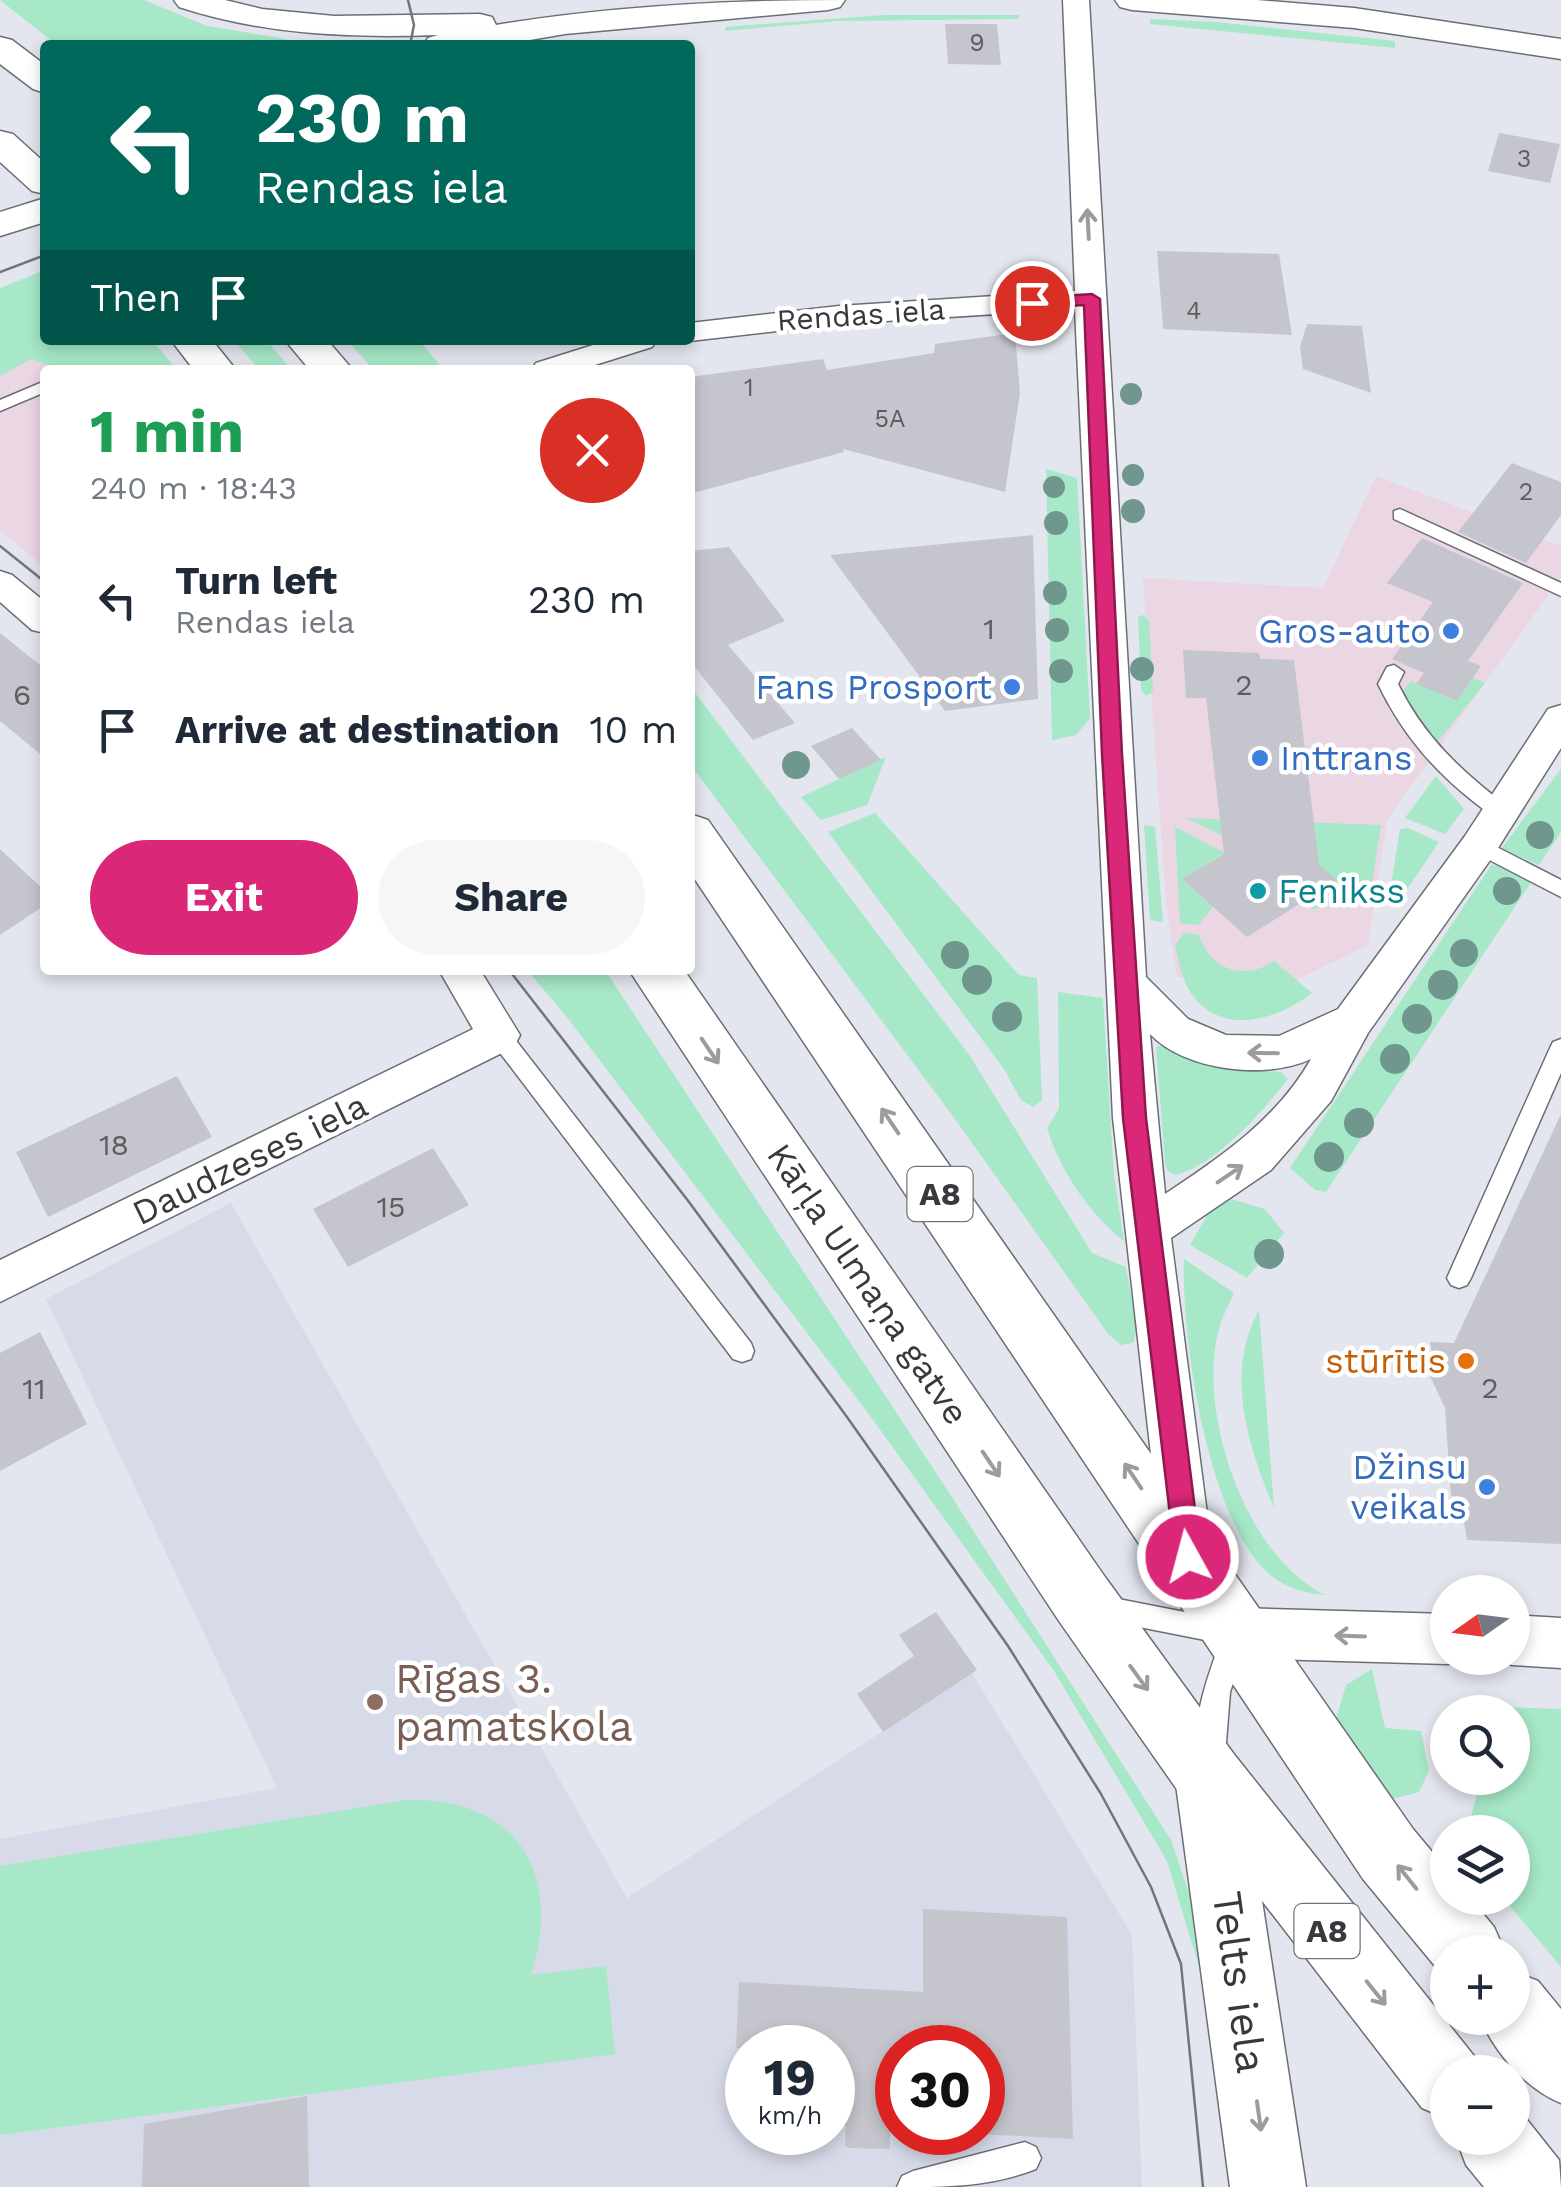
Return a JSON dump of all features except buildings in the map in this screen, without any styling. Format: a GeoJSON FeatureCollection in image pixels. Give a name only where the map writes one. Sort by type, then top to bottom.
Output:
{"type":"FeatureCollection","features":[{"type":"Feature","properties":{"kind":"main road"},"geometry":{"type":"LineString","coordinates":[[191,0],[223,12],[346,27],[565,24]]}},
{"type":"Feature","properties":{"kind":"main road"},"geometry":{"type":"LineString","coordinates":[[470,40],[565,24],[828,0]]}},
{"type":"Feature","properties":{"kind":"main road"},"geometry":{"type":"LineString","coordinates":[[1132,0],[1354,18],[1561,48]]}},
{"type":"Feature","properties":{"kind":"main road"},"geometry":{"type":"LineString","coordinates":[[0,47],[40,78]]}},
{"type":"Feature","properties":{"kind":"main road"},"geometry":{"type":"LineString","coordinates":[[0,142],[40,178]]}},
{"type":"Feature","properties":{"kind":"main road"},"geometry":{"type":"LineString","coordinates":[[195,345],[212,365]]}},
{"type":"Feature","properties":{"kind":"main road"},"geometry":{"type":"LineString","coordinates":[[310,345],[328,365]]}},
{"type":"Feature","properties":{"kind":"main road","name":"A8"},"geometry":{"type":"LineString","coordinates":[[695,840],[1388,1854],[1454,1935]]}},
{"type":"Feature","properties":{"kind":"main road","name":"Kārļa Ulmaņa gatve"},"geometry":{"type":"LineString","coordinates":[[658,975],[1082,1598],[1210,1777],[1430,2059]]}},
{"type":"Feature","properties":{"kind":"main road","name":"Telts iela"},"geometry":{"type":"LineString","coordinates":[[1210,1777],[1268,2187]]}},
{"type":"Feature","properties":{"kind":"main road"},"geometry":{"type":"LineString","coordinates":[[1530,2028],[1561,2066]]}},
{"type":"Feature","properties":{"kind":"main road"},"geometry":{"type":"LineString","coordinates":[[1506,2155],[1532,2187]]}},
{"type":"Feature","properties":{"kind":"street"},"geometry":{"type":"LineString","coordinates":[[1076,0],[1112,754],[1134,1118],[1188,1557]]}},
{"type":"Feature","properties":{"kind":"street","name":"Rendas iela"},"geometry":{"type":"LineString","coordinates":[[695,331],[839,315],[1092,299]]}},
{"type":"Feature","properties":{"kind":"street"},"geometry":{"type":"LineString","coordinates":[[562,365],[624,345]]}},
{"type":"Feature","properties":{"kind":"street"},"geometry":{"type":"LineString","coordinates":[[4,591],[40,617]]}},
{"type":"Feature","properties":{"kind":"street"},"geometry":{"type":"LineString","coordinates":[[1149,1228],[1256,1157],[1316,1088],[1353,1021],[1555,740]]}},
{"type":"Feature","properties":{"kind":"street"},"geometry":{"type":"LineString","coordinates":[[462,975],[500,1036]]}},
{"type":"Feature","properties":{"kind":"street"},"geometry":{"type":"LineString","coordinates":[[1128,985],[1174,1030],[1224,1052],[1283,1053],[1353,1021]]}},
{"type":"Feature","properties":{"kind":"street","name":"Daudzeses iela"},"geometry":{"type":"LineString","coordinates":[[0,1282],[500,1036]]}},
{"type":"Feature","properties":{"kind":"street"},"geometry":{"type":"LineString","coordinates":[[1237,1632],[1430,1638]]}},
{"type":"Feature","properties":{"kind":"street"},"geometry":{"type":"LineString","coordinates":[[1530,1641],[1561,1642]]}},
{"type":"Feature","properties":{"kind":"lane"},"geometry":{"type":"LineString","coordinates":[[0,406],[40,388]]}},
{"type":"Feature","properties":{"kind":"lane"},"geometry":{"type":"LineString","coordinates":[[1400,515],[1561,590]]}},
{"type":"Feature","properties":{"kind":"lane"},"geometry":{"type":"LineString","coordinates":[[1394,672],[1388,684],[1406,724],[1440,766],[1501,812]]}},
{"type":"Feature","properties":{"kind":"lane"},"geometry":{"type":"LineString","coordinates":[[1479,846],[1561,889]]}},
{"type":"Feature","properties":{"kind":"lane"},"geometry":{"type":"LineString","coordinates":[[500,1036],[742,1352]]}},
{"type":"Feature","properties":{"kind":"lane"},"geometry":{"type":"LineString","coordinates":[[1458,1278],[1561,1048]]}},
{"type":"Feature","properties":{"kind":"lane"},"geometry":{"type":"LineString","coordinates":[[1082,1598],[1120,1615],[1237,1632],[1216,1692],[1210,1777]]}},
{"type":"Feature","properties":{"kind":"lane"},"geometry":{"type":"LineString","coordinates":[[913,2187],[1025,2158]]}},
{"type":"Feature","properties":{"kind":"shaded area"},"geometry":{"type":"Polygon","coordinates":[[[31,359],[47,365],[40,365],[40,564],[0,530],[0,376],[31,359]]]}},
{"type":"Feature","properties":{"kind":"shaded area"},"geometry":{"type":"Polygon","coordinates":[[[1376,476],[1561,546],[1561,577],[1387,820],[1368,945],[1290,983],[1177,977],[1166,904],[1143,578],[1323,588],[1376,476]]]}},
{"type":"Feature","properties":{"kind":"shaded area","name":"Rīgas 3. pamatskola"},"geometry":{"type":"Polygon","coordinates":[[[231,1203],[627,1898],[972,1673],[1132,1935],[1142,2187],[0,2187],[0,1839],[277,1788],[46,1299],[231,1203]]]}},
{"type":"Feature","properties":{"kind":"green space"},"geometry":{"type":"Polygon","coordinates":[[[0,0],[144,0],[207,26],[287,40],[51,40],[0,0]]]}},
{"type":"Feature","properties":{"kind":"green space"},"geometry":{"type":"Polygon","coordinates":[[[884,15],[1020,15],[1017,19],[836,21],[726,31],[725,27],[884,15]]]}},
{"type":"Feature","properties":{"kind":"green space"},"geometry":{"type":"Polygon","coordinates":[[[1150,19],[1395,41],[1395,48],[1150,24],[1150,19]]]}},
{"type":"Feature","properties":{"kind":"green space"},"geometry":{"type":"Polygon","coordinates":[[[40,272],[40,345],[156,345],[173,365],[47,365],[31,359],[0,376],[0,288],[40,272]]]}},
{"type":"Feature","properties":{"kind":"green space"},"geometry":{"type":"Polygon","coordinates":[[[238,345],[270,345],[288,365],[255,365],[238,345]]]}},
{"type":"Feature","properties":{"kind":"green space"},"geometry":{"type":"Polygon","coordinates":[[[352,345],[423,345],[440,365],[370,365],[352,345]]]}},
{"type":"Feature","properties":{"kind":"green space"},"geometry":{"type":"Polygon","coordinates":[[[1046,469],[1077,478],[1090,718],[1076,735],[1052,740],[1046,469]]]}},
{"type":"Feature","properties":{"kind":"green space"},"geometry":{"type":"Polygon","coordinates":[[[1143,615],[1149,621],[1153,692],[1146,696],[1141,690],[1138,617],[1143,615]]]}},
{"type":"Feature","properties":{"kind":"green space"},"geometry":{"type":"Polygon","coordinates":[[[1473,678],[1485,683],[1434,746],[1406,707],[1404,689],[1411,681],[1456,701],[1473,678]]]}},
{"type":"Feature","properties":{"kind":"green space"},"geometry":{"type":"Polygon","coordinates":[[[695,693],[970,1056],[1092,1253],[1126,1267],[1137,1328],[1133,1343],[1121,1345],[1109,1335],[955,1119],[695,771],[695,693]]]}},
{"type":"Feature","properties":{"kind":"green space"},"geometry":{"type":"Polygon","coordinates":[[[886,757],[867,805],[821,820],[801,797],[886,757]]]}},
{"type":"Feature","properties":{"kind":"green space"},"geometry":{"type":"Polygon","coordinates":[[[1561,769],[1561,832],[1539,865],[1501,849],[1561,769]]]}},
{"type":"Feature","properties":{"kind":"green space"},"geometry":{"type":"Polygon","coordinates":[[[1436,776],[1464,809],[1445,834],[1405,818],[1436,776]]]}},
{"type":"Feature","properties":{"kind":"green space"},"geometry":{"type":"Polygon","coordinates":[[[875,813],[1019,975],[1037,978],[1042,1100],[1033,1107],[1021,1100],[1004,1069],[828,832],[875,813]]]}},
{"type":"Feature","properties":{"kind":"green space"},"geometry":{"type":"Polygon","coordinates":[[[1186,818],[1381,825],[1370,897],[1313,909],[1303,902],[1336,880],[1240,844],[1186,818]]]}},
{"type":"Feature","properties":{"kind":"green space"},"geometry":{"type":"Polygon","coordinates":[[[1144,825],[1155,827],[1163,922],[1150,920],[1144,825]]]}},
{"type":"Feature","properties":{"kind":"green space"},"geometry":{"type":"Polygon","coordinates":[[[1175,827],[1225,853],[1182,879],[1213,907],[1198,925],[1180,923],[1175,827]]]}},
{"type":"Feature","properties":{"kind":"green space"},"geometry":{"type":"Polygon","coordinates":[[[1408,828],[1439,842],[1395,907],[1388,903],[1400,829],[1408,828]]]}},
{"type":"Feature","properties":{"kind":"green space"},"geometry":{"type":"Polygon","coordinates":[[[1492,864],[1532,881],[1326,1192],[1315,1190],[1290,1168],[1492,864]]]}},
{"type":"Feature","properties":{"kind":"green space"},"geometry":{"type":"Polygon","coordinates":[[[1184,933],[1199,935],[1211,956],[1229,969],[1251,971],[1274,961],[1312,993],[1284,1010],[1252,1020],[1220,1016],[1206,1009],[1186,985],[1175,945],[1184,933]]]}},
{"type":"Feature","properties":{"kind":"green space"},"geometry":{"type":"Polygon","coordinates":[[[531,975],[608,975],[948,1491],[1171,1840],[1191,1899],[1212,2010],[1167,1861],[1054,1671],[868,1413],[531,975]]]}},
{"type":"Feature","properties":{"kind":"green space"},"geometry":{"type":"Polygon","coordinates":[[[1058,992],[1103,998],[1114,1176],[1124,1241],[1077,1190],[1047,1128],[1059,1109],[1058,992]]]}},
{"type":"Feature","properties":{"kind":"green space"},"geometry":{"type":"Polygon","coordinates":[[[1165,1044],[1217,1068],[1281,1072],[1288,1079],[1222,1149],[1175,1175],[1167,1170],[1165,1162],[1156,1047],[1165,1044]]]}},
{"type":"Feature","properties":{"kind":"green space"},"geometry":{"type":"Polygon","coordinates":[[[1231,1199],[1265,1209],[1284,1233],[1247,1278],[1190,1245],[1208,1214],[1231,1199]]]}},
{"type":"Feature","properties":{"kind":"green space"},"geometry":{"type":"Polygon","coordinates":[[[1184,1259],[1234,1293],[1220,1324],[1214,1362],[1215,1400],[1234,1479],[1272,1549],[1297,1576],[1325,1595],[1295,1589],[1268,1573],[1247,1547],[1229,1512],[1214,1471],[1193,1379],[1184,1259]]]}},
{"type":"Feature","properties":{"kind":"green space"},"geometry":{"type":"Polygon","coordinates":[[[1259,1310],[1274,1508],[1249,1435],[1242,1384],[1243,1359],[1259,1310]]]}},
{"type":"Feature","properties":{"kind":"green space"},"geometry":{"type":"Polygon","coordinates":[[[1372,1669],[1385,1728],[1421,1731],[1429,1771],[1419,1792],[1389,1800],[1335,1722],[1346,1685],[1372,1669]]]}},
{"type":"Feature","properties":{"kind":"green space"},"geometry":{"type":"Polygon","coordinates":[[[1530,1708],[1561,1709],[1561,1967],[1517,1915],[1530,1915],[1530,1815],[1471,1815],[1477,1795],[1530,1795],[1530,1708]]]}},
{"type":"Feature","properties":{"kind":"green space"},"geometry":{"type":"Polygon","coordinates":[[[407,1800],[446,1803],[478,1812],[504,1828],[523,1849],[535,1875],[541,1905],[531,1975],[606,1966],[615,2054],[0,2135],[0,1866],[407,1800]]]}},
{"type":"Feature","properties":{"kind":"tram line"},"geometry":{"type":"LineString","coordinates":[[408,0],[414,25],[411,40]]}},
{"type":"Feature","properties":{"kind":"tram line"},"geometry":{"type":"LineString","coordinates":[[0,272],[40,257]]}},
{"type":"Feature","properties":{"kind":"tram line"},"geometry":{"type":"LineString","coordinates":[[0,546],[40,578]]}},
{"type":"Feature","properties":{"kind":"tram line"},"geometry":{"type":"LineString","coordinates":[[513,975],[689,1202],[847,1417],[1008,1646],[1101,1794],[1151,1887],[1181,1964],[1203,2187]]}},
{"type":"Feature","properties":{"kind":"place","name":"Gros-auto"},"geometry":{"type":"Point","coordinates":[1451,631]}},
{"type":"Feature","properties":{"kind":"place","name":"Fans Prosport"},"geometry":{"type":"Point","coordinates":[1012,687]}},
{"type":"Feature","properties":{"kind":"place","name":"Inttrans"},"geometry":{"type":"Point","coordinates":[1260,758]}},
{"type":"Feature","properties":{"kind":"place","name":"Fenikss"},"geometry":{"type":"Point","coordinates":[1258,891]}},
{"type":"Feature","properties":{"kind":"place","name":"stūrītis"},"geometry":{"type":"Point","coordinates":[1466,1361]}},
{"type":"Feature","properties":{"kind":"place","name":"Džinsu veikals"},"geometry":{"type":"Point","coordinates":[1487,1487]}},
{"type":"Feature","properties":{"kind":"place","name":"Rīgas 3. pamatskola"},"geometry":{"type":"Point","coordinates":[375,1702]}},
{"type":"Feature","properties":{"kind":"route"},"geometry":{"type":"LineString","coordinates":[[1032,303],[1092,299],[1112,754],[1134,1118],[1188,1557]]}}]}
